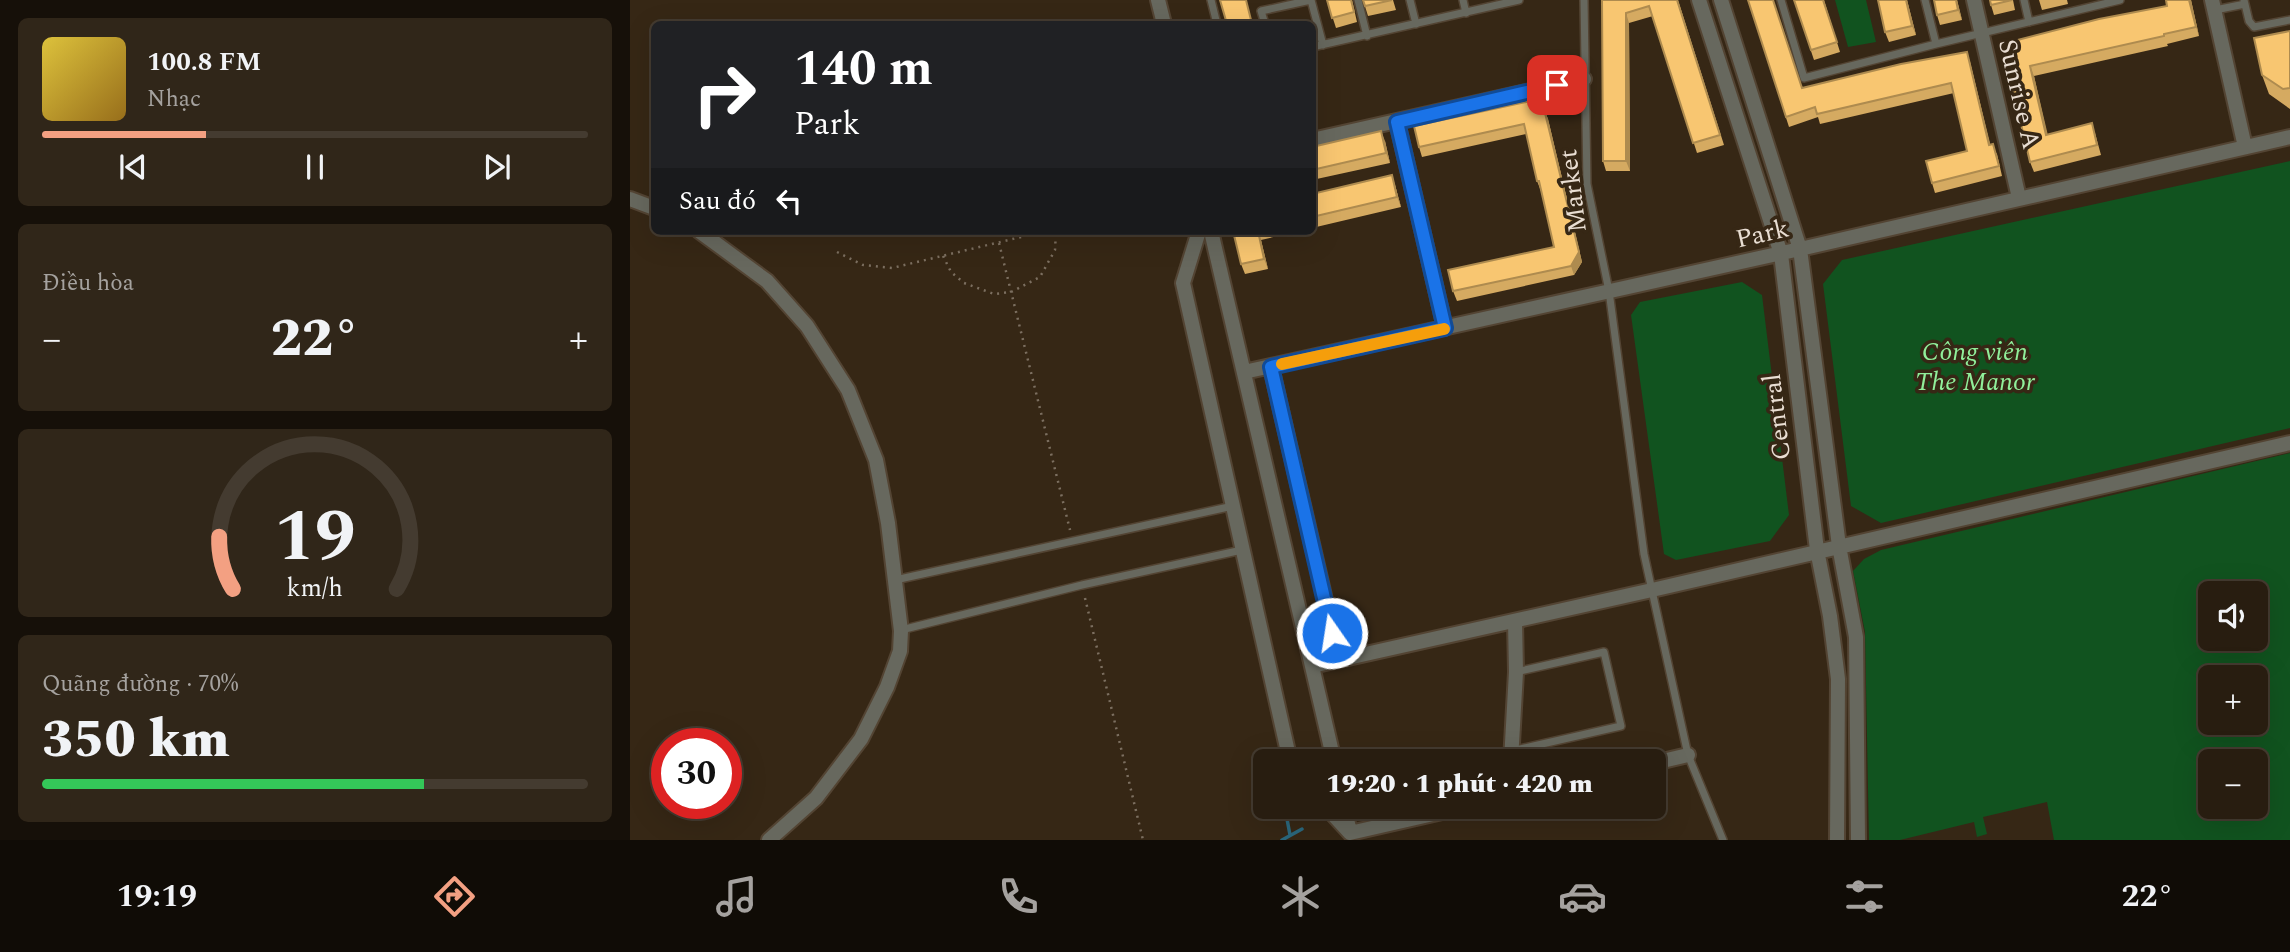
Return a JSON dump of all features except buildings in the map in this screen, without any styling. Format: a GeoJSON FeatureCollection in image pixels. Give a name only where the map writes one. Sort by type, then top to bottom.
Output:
{"type":"FeatureCollection","features":[{"type":"Feature","properties":{"kind":"street"},"geometry":{"type":"LineString","coordinates":[[1158,0],[1163,21]]}},
{"type":"Feature","properties":{"kind":"street","name":"Central"},"geometry":{"type":"LineString","coordinates":[[1699,0],[1781,254],[1816,551],[1830,616],[1838,679],[1837,840]]}},
{"type":"Feature","properties":{"kind":"street","name":"Central"},"geometry":{"type":"LineString","coordinates":[[1721,0],[1801,249],[1839,546],[1856,637],[1858,840]]}},
{"type":"Feature","properties":{"kind":"street","name":"Sunrise A"},"geometry":{"type":"LineString","coordinates":[[1974,0],[2019,198]]}},
{"type":"Feature","properties":{"kind":"street"},"geometry":{"type":"LineString","coordinates":[[2213,5],[2245,147]]}},
{"type":"Feature","properties":{"kind":"street"},"geometry":{"type":"LineString","coordinates":[[1316,139],[1584,79]]}},
{"type":"Feature","properties":{"kind":"street"},"geometry":{"type":"LineString","coordinates":[[1397,122],[1445,328]]}},
{"type":"Feature","properties":{"kind":"street","name":"Park"},"geometry":{"type":"LineString","coordinates":[[1244,372],[1781,254],[2290,137]]}},
{"type":"Feature","properties":{"kind":"street"},"geometry":{"type":"LineString","coordinates":[[630,199],[651,207]]}},
{"type":"Feature","properties":{"kind":"street"},"geometry":{"type":"LineString","coordinates":[[704,235],[766,281],[807,326],[848,390],[876,460],[888,523],[901,631],[900,651],[862,738],[816,797],[769,840]]}},
{"type":"Feature","properties":{"kind":"street"},"geometry":{"type":"LineString","coordinates":[[1198,235],[1183,283],[1287,749]]}},
{"type":"Feature","properties":{"kind":"street"},"geometry":{"type":"LineString","coordinates":[[1212,235],[1331,749]]}},
{"type":"Feature","properties":{"kind":"street"},"geometry":{"type":"LineString","coordinates":[[1271,367],[1339,660]]}},
{"type":"Feature","properties":{"kind":"street"},"geometry":{"type":"LineString","coordinates":[[1312,666],[2290,443]]}},
{"type":"Feature","properties":{"kind":"street"},"geometry":{"type":"LineString","coordinates":[[1511,749],[1516,672],[1515,621]]}},
{"type":"Feature","properties":{"kind":"street"},"geometry":{"type":"LineString","coordinates":[[1666,760],[1688,755]]}},
{"type":"Feature","properties":{"kind":"street"},"geometry":{"type":"LineString","coordinates":[[1336,819],[1351,836],[1417,819]]}},
{"type":"Feature","properties":{"kind":"lane"},"geometry":{"type":"LineString","coordinates":[[1211,0],[1216,21]]}},
{"type":"Feature","properties":{"kind":"lane"},"geometry":{"type":"LineString","coordinates":[[1358,0],[1367,36]]}},
{"type":"Feature","properties":{"kind":"lane"},"geometry":{"type":"LineString","coordinates":[[1410,0],[1416,24]]}},
{"type":"Feature","properties":{"kind":"lane"},"geometry":{"type":"LineString","coordinates":[[1464,0],[1466,13]]}},
{"type":"Feature","properties":{"kind":"lane"},"geometry":{"type":"LineString","coordinates":[[1316,46],[1519,0]]}},
{"type":"Feature","properties":{"kind":"lane","name":"Market"},"geometry":{"type":"LineString","coordinates":[[1584,0],[1587,184],[1609,291],[1644,554],[1688,755],[1723,840]]}},
{"type":"Feature","properties":{"kind":"lane"},"geometry":{"type":"LineString","coordinates":[[1781,0],[1804,78],[2120,0]]}},
{"type":"Feature","properties":{"kind":"lane"},"geometry":{"type":"LineString","coordinates":[[1925,0],[1936,44]]}},
{"type":"Feature","properties":{"kind":"lane"},"geometry":{"type":"LineString","coordinates":[[2024,0],[2029,22]]}},
{"type":"Feature","properties":{"kind":"lane"},"geometry":{"type":"LineString","coordinates":[[1264,21],[1261,11],[1311,1],[1323,45]]}},
{"type":"Feature","properties":{"kind":"lane"},"geometry":{"type":"LineString","coordinates":[[2213,5],[2245,2],[2249,21],[2254,27],[2290,20]]}},
{"type":"Feature","properties":{"kind":"lane"},"geometry":{"type":"LineString","coordinates":[[894,580],[1233,506]]}},
{"type":"Feature","properties":{"kind":"lane"},"geometry":{"type":"LineString","coordinates":[[901,631],[1082,585],[1242,550]]}},
{"type":"Feature","properties":{"kind":"lane"},"geometry":{"type":"LineString","coordinates":[[1516,672],[1604,652],[1621,726],[1537,749]]}},
{"type":"Feature","properties":{"kind":"path"},"geometry":{"type":"LineString","coordinates":[[837,252],[863,265],[892,268],[1030,235]]}},
{"type":"Feature","properties":{"kind":"path"},"geometry":{"type":"LineString","coordinates":[[943,256],[951,272],[964,282],[994,294],[1011,292],[1040,277],[1055,250],[1056,235]]}},
{"type":"Feature","properties":{"kind":"path"},"geometry":{"type":"LineString","coordinates":[[999,243],[1070,530]]}},
{"type":"Feature","properties":{"kind":"path"},"geometry":{"type":"LineString","coordinates":[[1085,598],[1143,840]]}},
{"type":"Feature","properties":{"kind":"green space"},"geometry":{"type":"Polygon","coordinates":[[[1835,0],[1866,0],[1876,42],[1848,47],[1835,0]]]}},
{"type":"Feature","properties":{"kind":"green space","name":"Công viên The Manor"},"geometry":{"type":"Polygon","coordinates":[[[2290,161],[2290,428],[1881,523],[1851,506],[1823,284],[1842,260],[2290,161]]]}},
{"type":"Feature","properties":{"kind":"green space"},"geometry":{"type":"Polygon","coordinates":[[[1742,282],[1762,295],[1789,515],[1770,541],[1676,560],[1664,554],[1631,315],[1640,302],[1742,282]]]}},
{"type":"Feature","properties":{"kind":"green space"},"geometry":{"type":"Polygon","coordinates":[[[2290,453],[2290,840],[2054,840],[2047,802],[1983,817],[1987,834],[1977,837],[1974,822],[1900,840],[1869,840],[1865,632],[1853,571],[1864,559],[1881,550],[2290,453]]]}},
{"type":"Feature","properties":{"kind":"waterway"},"geometry":{"type":"LineString","coordinates":[[1287,819],[1290,835]]}},
{"type":"Feature","properties":{"kind":"waterway"},"geometry":{"type":"LineString","coordinates":[[1282,840],[1302,829]]}},
{"type":"Feature","properties":{"kind":"slow traffic"},"geometry":{"type":"LineString","coordinates":[[1282,364],[1444,329]]}},
{"type":"Feature","properties":{"kind":"route"},"geometry":{"type":"LineString","coordinates":[[1332,633],[1271,367],[1445,328],[1397,122],[1557,85]]}}]}
